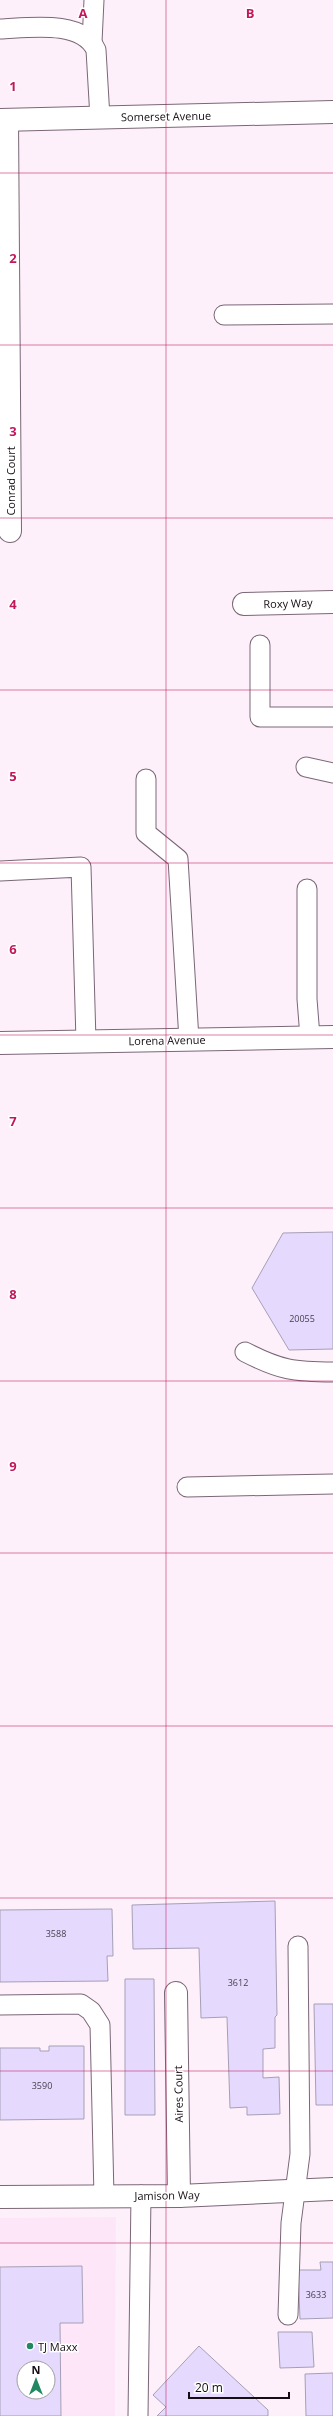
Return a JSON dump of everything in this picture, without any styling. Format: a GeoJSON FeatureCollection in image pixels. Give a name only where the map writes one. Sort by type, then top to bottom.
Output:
{"type":"FeatureCollection","features":[{"type":"Feature","properties":{"kind":"street","name":"Somerset Avenue"},"geometry":{"type":"LineString","coordinates":[[4,120],[333,112]]}},
{"type":"Feature","properties":{"kind":"street","name":"Conrad Court"},"geometry":{"type":"LineString","coordinates":[[4,120],[10,531]]}},
{"type":"Feature","properties":{"kind":"street","name":"Roxy Way"},"geometry":{"type":"LineString","coordinates":[[244,604],[333,602]]}},
{"type":"Feature","properties":{"kind":"street","name":"Lorena Avenue"},"geometry":{"type":"LineString","coordinates":[[0,1043],[333,1037]]}},
{"type":"Feature","properties":{"kind":"street","name":"Aires Court"},"geometry":{"type":"LineString","coordinates":[[176,1993],[179,2196]]}},
{"type":"Feature","properties":{"kind":"street","name":"Jamison Way"},"geometry":{"type":"LineString","coordinates":[[0,2197],[141,2195],[179,2196],[333,2189]]}},
{"type":"Feature","properties":{"kind":"lane"},"geometry":{"type":"LineString","coordinates":[[92,42],[94,0]]}},
{"type":"Feature","properties":{"kind":"lane"},"geometry":{"type":"LineString","coordinates":[[0,29],[44,27],[63,29],[84,36],[92,42],[96,50],[100,118]]}},
{"type":"Feature","properties":{"kind":"lane"},"geometry":{"type":"LineString","coordinates":[[224,315],[333,314]]}},
{"type":"Feature","properties":{"kind":"lane"},"geometry":{"type":"LineString","coordinates":[[260,645],[260,717],[333,717]]}},
{"type":"Feature","properties":{"kind":"lane"},"geometry":{"type":"LineString","coordinates":[[306,767],[333,773]]}},
{"type":"Feature","properties":{"kind":"lane"},"geometry":{"type":"LineString","coordinates":[[146,779],[146,833],[178,859],[189,1040]]}},
{"type":"Feature","properties":{"kind":"lane"},"geometry":{"type":"LineString","coordinates":[[0,871],[81,867],[86,1041]]}},
{"type":"Feature","properties":{"kind":"lane"},"geometry":{"type":"LineString","coordinates":[[307,889],[307,999],[310,1037]]}},
{"type":"Feature","properties":{"kind":"lane"},"geometry":{"type":"LineString","coordinates":[[245,1352],[272,1366],[300,1372],[333,1372]]}},
{"type":"Feature","properties":{"kind":"lane"},"geometry":{"type":"LineString","coordinates":[[187,1487],[333,1484]]}},
{"type":"Feature","properties":{"kind":"lane"},"geometry":{"type":"LineString","coordinates":[[288,2315],[294,2190],[300,2154],[298,1946]]}},
{"type":"Feature","properties":{"kind":"lane"},"geometry":{"type":"LineString","coordinates":[[0,2005],[81,2004],[91,2011],[100,2025],[104,2196]]}},
{"type":"Feature","properties":{"kind":"lane"},"geometry":{"type":"LineString","coordinates":[[138,2416],[141,2195]]}},
{"type":"Feature","properties":{"kind":"shaded area"},"geometry":{"type":"Polygon","coordinates":[[[116,2217],[115,2416],[0,2416],[0,2218],[116,2217]]]}},
{"type":"Feature","properties":{"kind":"building"},"geometry":{"type":"Polygon","coordinates":[[[333,1232],[333,1349],[289,1350],[252,1288],[283,1233],[333,1232]]]}},
{"type":"Feature","properties":{"kind":"building"},"geometry":{"type":"Polygon","coordinates":[[[275,1901],[277,2015],[275,2017],[275,2048],[263,2049],[263,2078],[279,2077],[280,2114],[247,2115],[247,2107],[230,2108],[227,2017],[201,2018],[199,1948],[133,1949],[132,1905],[275,1901]]]}},
{"type":"Feature","properties":{"kind":"building"},"geometry":{"type":"Polygon","coordinates":[[[112,1909],[113,1956],[107,1956],[108,1981],[0,1982],[0,1910],[112,1909]]]}},
{"type":"Feature","properties":{"kind":"building"},"geometry":{"type":"Polygon","coordinates":[[[125,1979],[154,1979],[155,2115],[125,2115],[125,1979]]]}},
{"type":"Feature","properties":{"kind":"building"},"geometry":{"type":"Polygon","coordinates":[[[314,2004],[333,2004],[333,2105],[316,2105],[314,2004]]]}},
{"type":"Feature","properties":{"kind":"building"},"geometry":{"type":"Polygon","coordinates":[[[49,2046],[84,2046],[84,2119],[0,2120],[0,2048],[40,2048],[40,2051],[49,2051],[49,2046]]]}},
{"type":"Feature","properties":{"kind":"building"},"geometry":{"type":"Polygon","coordinates":[[[320,2262],[333,2262],[333,2318],[300,2319],[298,2270],[321,2270],[320,2262]]]}},
{"type":"Feature","properties":{"kind":"building","name":"TJ Maxx"},"geometry":{"type":"Polygon","coordinates":[[[82,2266],[83,2323],[60,2323],[61,2416],[0,2416],[0,2267],[82,2266]]]}},
{"type":"Feature","properties":{"kind":"building"},"geometry":{"type":"Polygon","coordinates":[[[278,2332],[312,2332],[314,2367],[280,2368],[278,2332]]]}},
{"type":"Feature","properties":{"kind":"building"},"geometry":{"type":"Polygon","coordinates":[[[199,2346],[268,2410],[268,2416],[157,2416],[166,2407],[153,2395],[199,2346]]]}},
{"type":"Feature","properties":{"kind":"building"},"geometry":{"type":"Polygon","coordinates":[[[333,2373],[333,2416],[306,2416],[305,2374],[333,2373]]]}},
{"type":"Feature","properties":{"kind":"place","name":"TJ Maxx"},"geometry":{"type":"Point","coordinates":[30,2346]}}]}
